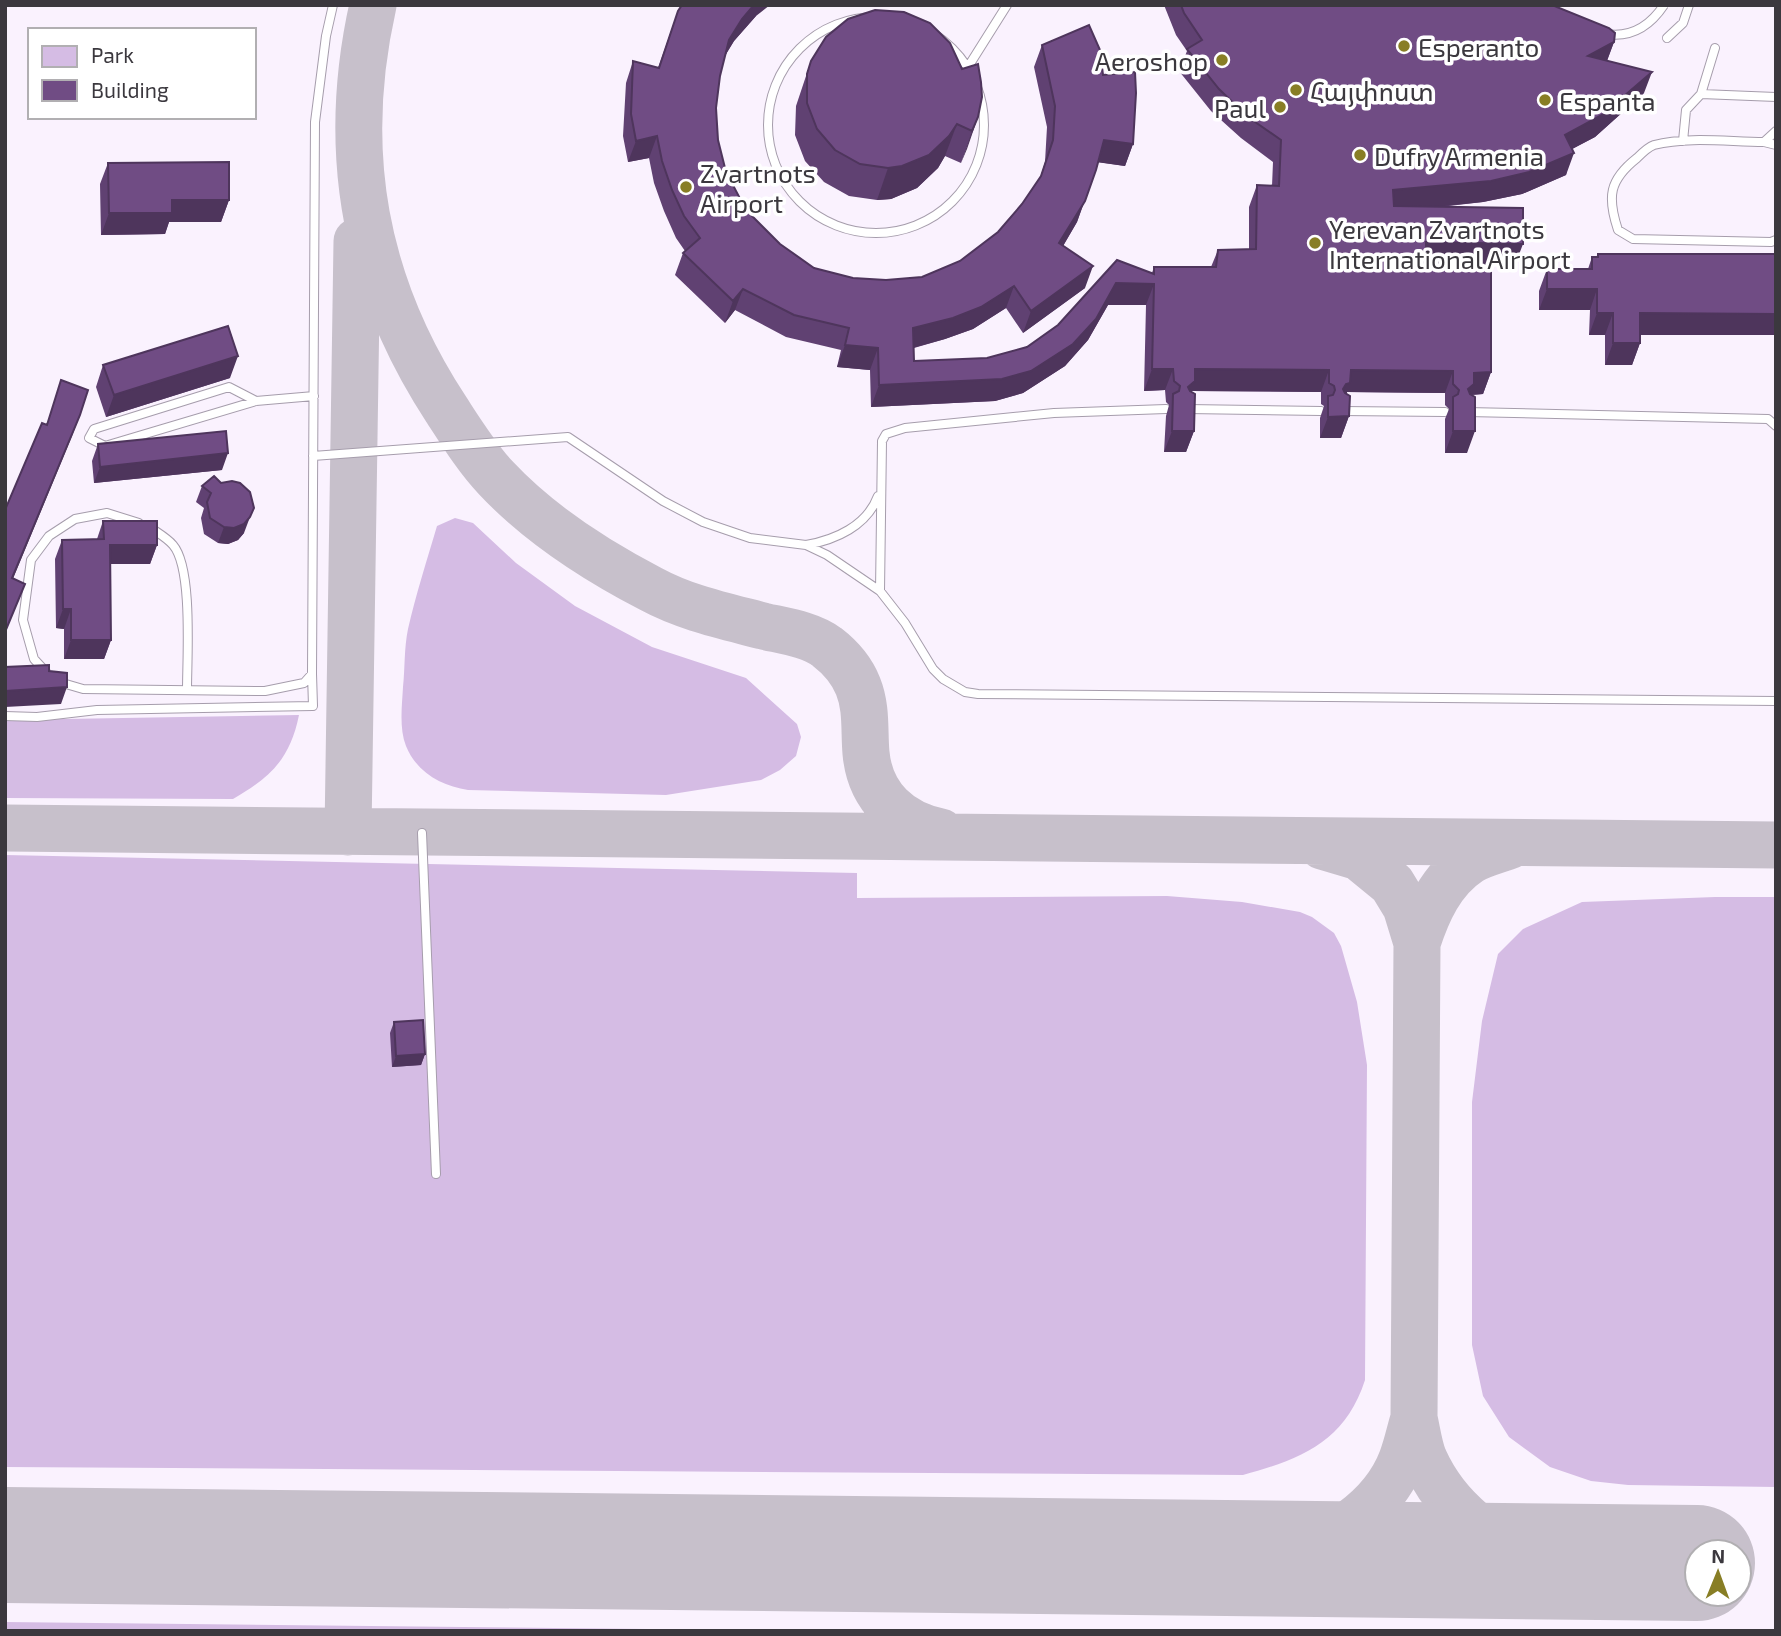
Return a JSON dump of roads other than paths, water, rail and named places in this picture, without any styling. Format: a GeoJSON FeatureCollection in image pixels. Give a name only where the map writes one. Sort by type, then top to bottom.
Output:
{"type":"FeatureCollection","features":[{"type":"Feature","properties":{"kind":"lane"},"geometry":{"type":"LineString","coordinates":[[5,716],[37,717],[97,710],[313,706],[315,122],[326,36],[334,5]]}},
{"type":"Feature","properties":{"kind":"lane"},"geometry":{"type":"LineString","coordinates":[[968,67],[1007,5]]}},
{"type":"Feature","properties":{"kind":"lane"},"geometry":{"type":"LineString","coordinates":[[1598,32],[1610,35],[1635,32],[1653,20],[1664,5]]}},
{"type":"Feature","properties":{"kind":"lane"},"geometry":{"type":"LineString","coordinates":[[1667,38],[1683,23],[1689,5]]}},
{"type":"Feature","properties":{"kind":"lane"},"geometry":{"type":"LineString","coordinates":[[884,16],[900,19],[917,24],[946,41],[968,67],[982,98],[985,115],[982,149],[965,187],[948,206],[934,216],[911,227],[886,232],[852,230],[836,225],[806,208],[784,182],[771,151],[768,126],[770,100],[775,84],[788,62],[818,33],[850,20],[884,16]]}},
{"type":"Feature","properties":{"kind":"lane"},"geometry":{"type":"LineString","coordinates":[[1683,141],[1686,110],[1702,94],[1715,48]]}},
{"type":"Feature","properties":{"kind":"lane"},"geometry":{"type":"LineString","coordinates":[[1702,94],[1776,97]]}},
{"type":"Feature","properties":{"kind":"lane"},"geometry":{"type":"LineString","coordinates":[[1764,142],[1776,131]]}},
{"type":"Feature","properties":{"kind":"lane"},"geometry":{"type":"LineString","coordinates":[[1774,242],[1633,239],[1618,230],[1612,213],[1612,192],[1620,171],[1651,146],[1683,141],[1764,142],[1776,145]]}},
{"type":"Feature","properties":{"kind":"lane"},"geometry":{"type":"LineString","coordinates":[[256,401],[229,387],[93,429],[89,438],[105,446],[256,401],[314,396]]}},
{"type":"Feature","properties":{"kind":"lane"},"geometry":{"type":"LineString","coordinates":[[880,591],[882,441],[886,435],[894,430],[1054,413],[1166,409]]}},
{"type":"Feature","properties":{"kind":"lane"},"geometry":{"type":"LineString","coordinates":[[1187,409],[1321,411]]}},
{"type":"Feature","properties":{"kind":"lane"},"geometry":{"type":"LineString","coordinates":[[1342,411],[1445,412]]}},
{"type":"Feature","properties":{"kind":"lane"},"geometry":{"type":"LineString","coordinates":[[1467,412],[1768,419],[1776,426]]}},
{"type":"Feature","properties":{"kind":"lane"},"geometry":{"type":"LineString","coordinates":[[313,456],[568,437],[663,501],[703,522],[750,538],[806,545],[830,541],[851,528],[868,515],[881,489]]}},
{"type":"Feature","properties":{"kind":"lane"},"geometry":{"type":"LineString","coordinates":[[187,690],[185,580],[174,546],[148,526],[107,513],[75,519],[49,536],[31,560],[23,620],[34,659],[55,681],[83,689],[265,691],[304,683],[312,674]]}},
{"type":"Feature","properties":{"kind":"lane"},"geometry":{"type":"LineString","coordinates":[[806,545],[827,555],[880,591],[905,622],[933,669],[943,680],[965,692],[1776,701]]}},
{"type":"Feature","properties":{"kind":"lane"},"geometry":{"type":"LineString","coordinates":[[422,832],[436,1174]]}},
{"type":"Feature","properties":{"kind":"place","name":"Esperanto"},"geometry":{"type":"Point","coordinates":[1404,46]}},
{"type":"Feature","properties":{"kind":"place","name":"Aeroshop"},"geometry":{"type":"Point","coordinates":[1222,60]}},
{"type":"Feature","properties":{"kind":"place","name":"Հայփոստ"},"geometry":{"type":"Point","coordinates":[1296,90]}},
{"type":"Feature","properties":{"kind":"place","name":"Espanta"},"geometry":{"type":"Point","coordinates":[1545,100]}},
{"type":"Feature","properties":{"kind":"place","name":"Paul"},"geometry":{"type":"Point","coordinates":[1280,107]}},
{"type":"Feature","properties":{"kind":"place","name":"Dufry Armenia"},"geometry":{"type":"Point","coordinates":[1360,155]}},
{"type":"Feature","properties":{"kind":"place","name":"Zvartnots Airport"},"geometry":{"type":"Point","coordinates":[686,187]}},
{"type":"Feature","properties":{"kind":"place","name":"Yerevan Zvartnots International Airport"},"geometry":{"type":"Point","coordinates":[1315,243]}}]}
